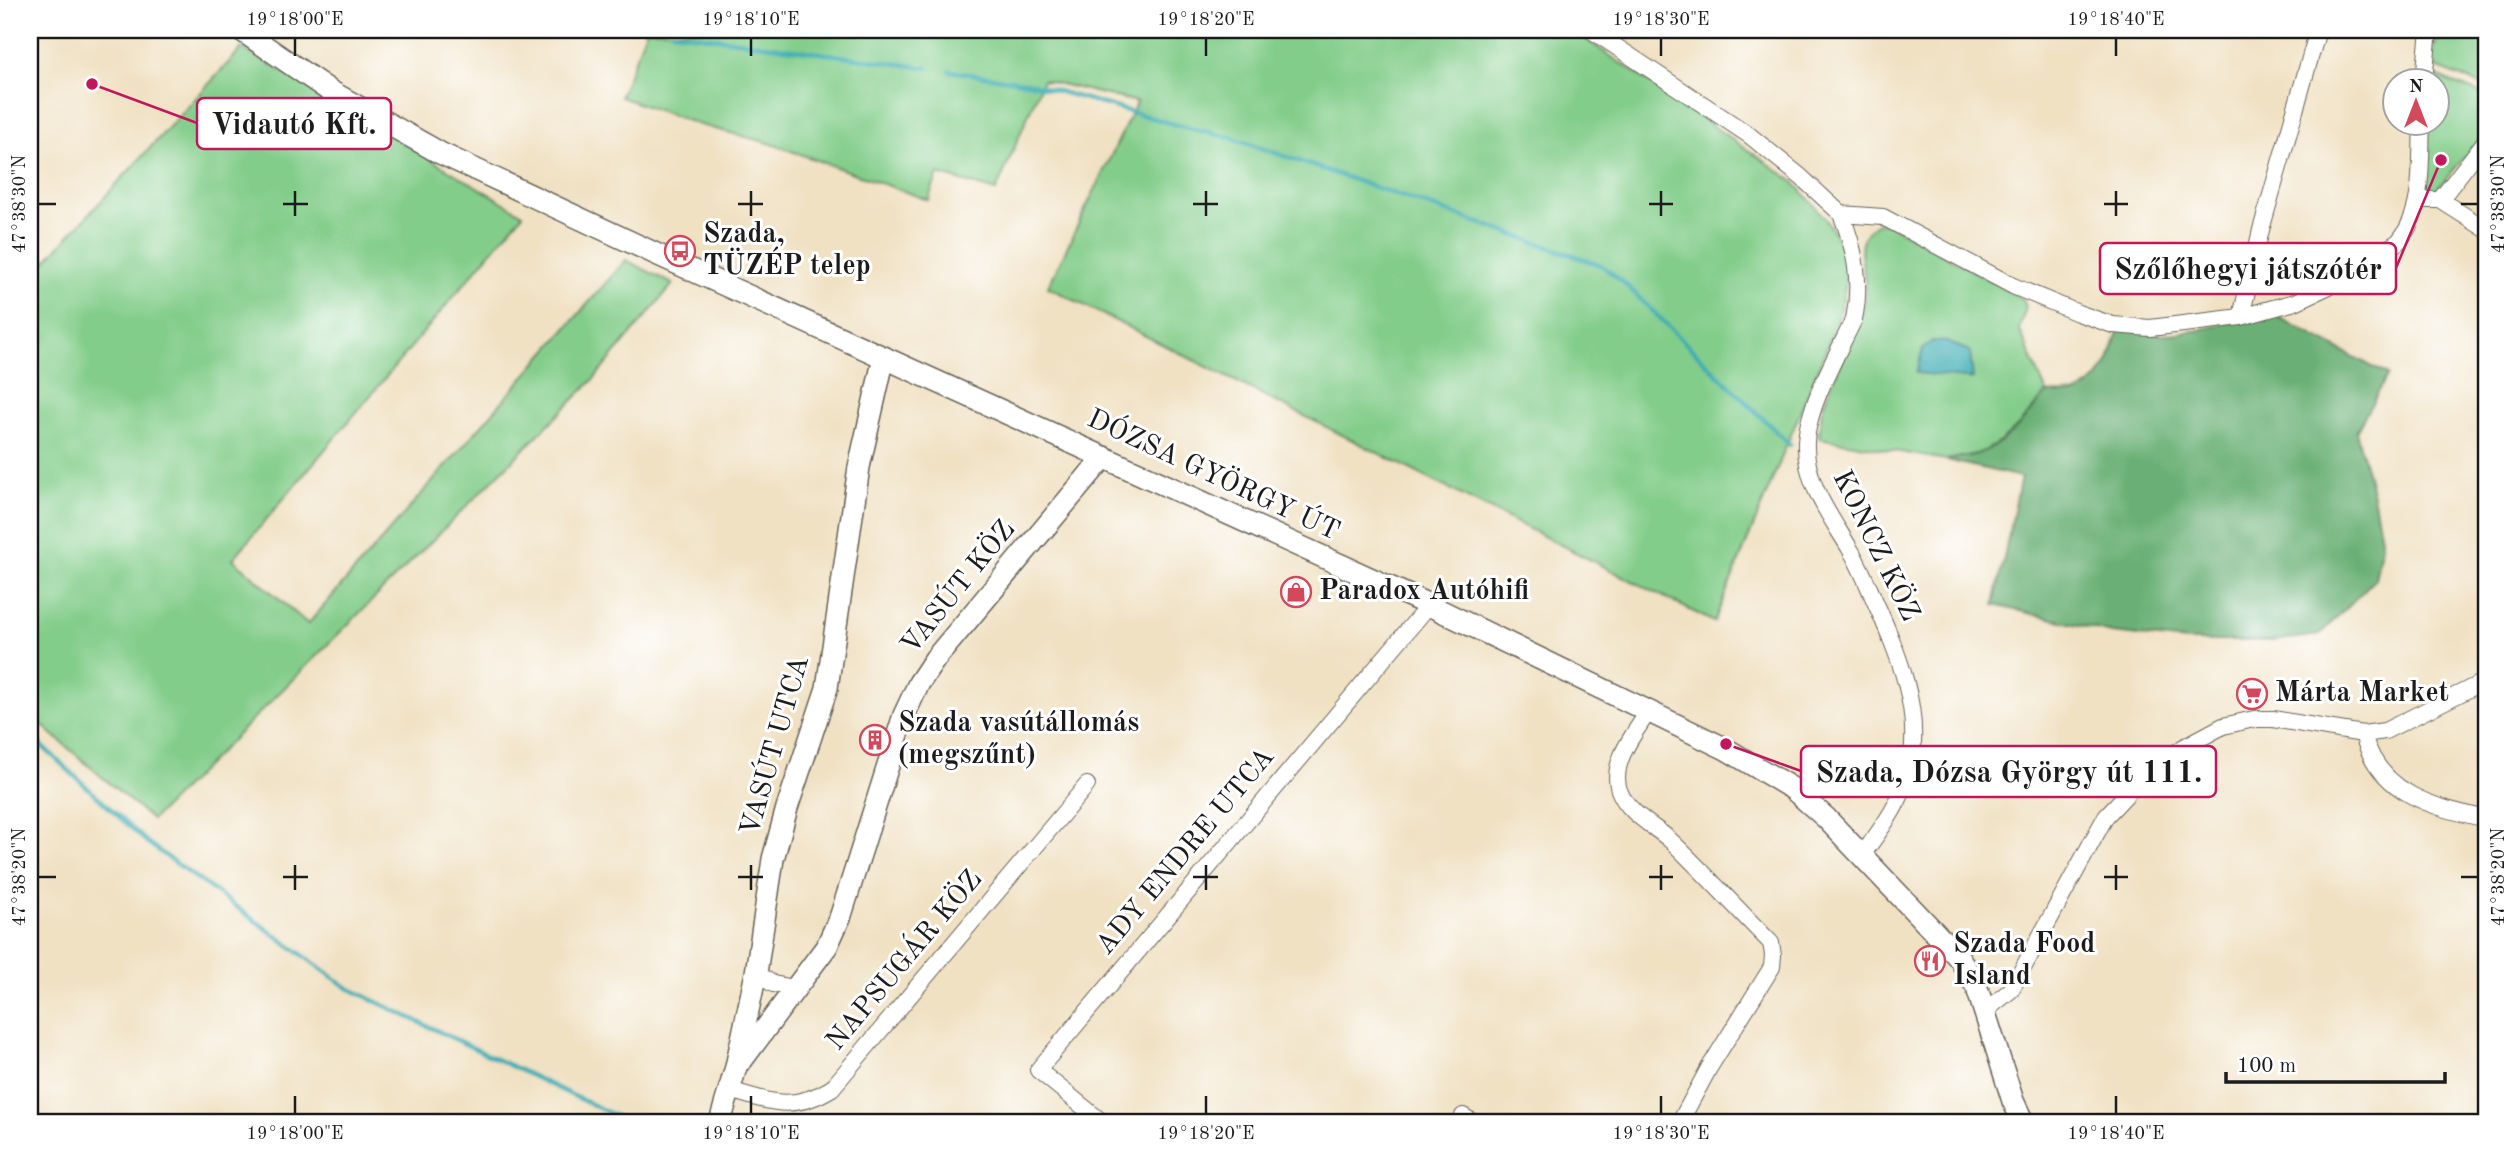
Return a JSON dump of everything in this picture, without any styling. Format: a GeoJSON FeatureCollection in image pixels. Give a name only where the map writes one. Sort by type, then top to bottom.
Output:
{"type":"FeatureCollection","features":[{"type":"Feature","properties":{"kind":"main road","name":"DÓZSA GYÖRGY ÚT"},"geometry":{"type":"LineString","coordinates":[[241,30],[330,91],[440,153],[1429,605],[1726,749],[1793,789],[1863,855],[1960,959],[1977,988],[2013,1101],[2023,1122]]}},
{"type":"Feature","properties":{"kind":"main road","name":"VASÚT UTCA"},"geometry":{"type":"LineString","coordinates":[[720,1122],[736,1067],[756,973],[773,859],[827,688],[859,467],[884,357]]}},
{"type":"Feature","properties":{"kind":"main road","name":"VASÚT KÖZ"},"geometry":{"type":"LineString","coordinates":[[736,1067],[827,946],[841,915],[904,715],[919,683],[934,659],[1104,457]]}},
{"type":"Feature","properties":{"kind":"street"},"geometry":{"type":"LineString","coordinates":[[1591,30],[1761,145],[1841,214],[1883,217],[2013,286],[2113,325],[2150,328],[2241,317],[2295,302],[2331,285],[2398,242],[2406,233],[2417,200],[2421,136]]}},
{"type":"Feature","properties":{"kind":"street"},"geometry":{"type":"LineString","coordinates":[[2241,317],[2261,230],[2318,30]]}},
{"type":"Feature","properties":{"kind":"street"},"geometry":{"type":"LineString","coordinates":[[2425,66],[2429,30]]}},
{"type":"Feature","properties":{"kind":"street"},"geometry":{"type":"LineString","coordinates":[[2440,200],[2487,139]]}},
{"type":"Feature","properties":{"kind":"street"},"geometry":{"type":"LineString","coordinates":[[2417,200],[2440,200],[2487,230]]}},
{"type":"Feature","properties":{"kind":"street","name":"KONCZ KÖZ"},"geometry":{"type":"LineString","coordinates":[[1841,214],[1856,263],[1857,304],[1854,319],[1812,411],[1807,432],[1807,458],[1821,500],[1853,554],[1896,649],[1909,690],[1913,723],[1911,760],[1902,794],[1863,855]]}},
{"type":"Feature","properties":{"kind":"street","name":"ADY ENDRE UTCA"},"geometry":{"type":"LineString","coordinates":[[1102,1122],[1038,1070],[1429,605]]}},
{"type":"Feature","properties":{"kind":"street"},"geometry":{"type":"LineString","coordinates":[[1984,1011],[2011,990],[2106,816],[2140,780],[2184,747],[2210,732],[2254,719],[2273,719],[2363,734],[2385,730],[2487,680]]}},
{"type":"Feature","properties":{"kind":"street"},"geometry":{"type":"LineString","coordinates":[[1648,712],[1627,745],[1618,770],[1619,790],[1630,808],[1669,840],[1771,943],[1773,955],[1772,967],[1709,1068],[1680,1122]]}},
{"type":"Feature","properties":{"kind":"street"},"geometry":{"type":"LineString","coordinates":[[2363,734],[2374,764],[2395,785],[2441,809],[2487,818]]}},
{"type":"Feature","properties":{"kind":"street","name":"NAPSUGÁR KÖZ"},"geometry":{"type":"LineString","coordinates":[[730,1090],[762,1100],[800,1104],[815,1099],[832,1088],[1087,785]]}},
{"type":"Feature","properties":{"kind":"street"},"geometry":{"type":"LineString","coordinates":[[756,973],[773,984],[794,988]]}},
{"type":"Feature","properties":{"kind":"green space"},"geometry":{"type":"Polygon","coordinates":[[[643,30],[1572,30],[1792,180],[1837,236],[1845,258],[1846,283],[1836,325],[1714,622],[1048,287],[1137,102],[1043,80],[996,191],[938,174],[928,200],[769,143],[700,125],[620,97],[646,31],[643,30]]]}},
{"type":"Feature","properties":{"kind":"green space"},"geometry":{"type":"Polygon","coordinates":[[[2441,30],[2487,30],[2487,87],[2450,73],[2450,66],[2428,64],[2441,30]]]}},
{"type":"Feature","properties":{"kind":"green space"},"geometry":{"type":"Polygon","coordinates":[[[242,48],[523,214],[233,559],[308,624],[626,260],[673,284],[593,380],[152,820],[30,715],[30,278],[242,48]]]}},
{"type":"Feature","properties":{"kind":"green space"},"geometry":{"type":"Polygon","coordinates":[[[2450,81],[2487,96],[2487,131],[2434,193],[2420,190],[2422,136],[2450,136],[2450,81]]]}},
{"type":"Feature","properties":{"kind":"green space"},"geometry":{"type":"Polygon","coordinates":[[[1878,223],[1887,223],[2023,299],[2026,307],[2019,329],[2047,393],[2022,422],[2001,441],[1981,453],[1946,460],[1819,438],[1823,406],[1853,338],[1862,310],[1865,296],[1861,256],[1863,238],[1878,223]]]}},
{"type":"Feature","properties":{"kind":"green space"},"geometry":{"type":"Polygon","coordinates":[[[2263,309],[2388,375],[2356,431],[2373,495],[2382,544],[2375,579],[2319,635],[2273,641],[2187,641],[2112,633],[1994,605],[2021,477],[1946,460],[1975,454],[1999,443],[2047,393],[2077,394],[2098,378],[2109,361],[2119,328],[2157,334],[2188,332],[2226,323],[2263,309]]]}},
{"type":"Feature","properties":{"kind":"water"},"geometry":{"type":"Polygon","coordinates":[[[1932,341],[1947,342],[1970,351],[1973,379],[1916,373],[1923,349],[1932,341]]]}},
{"type":"Feature","properties":{"kind":"waterway"},"geometry":{"type":"LineString","coordinates":[[673,32],[927,68]]}},
{"type":"Feature","properties":{"kind":"waterway"},"geometry":{"type":"LineString","coordinates":[[950,71],[1029,83],[1229,137],[1601,265],[1625,284],[1790,445]]}},
{"type":"Feature","properties":{"kind":"waterway"},"geometry":{"type":"LineString","coordinates":[[30,735],[148,843],[348,988],[628,1122]]}},
{"type":"Feature","properties":{"kind":"place","name":"Vidautó Kft."},"geometry":{"type":"Point","coordinates":[92,84]}},
{"type":"Feature","properties":{"kind":"place","name":"Szőlőhegyi játszótér"},"geometry":{"type":"Point","coordinates":[2441,160]}},
{"type":"Feature","properties":{"kind":"place","name":"Szada, TÜZÉP telep"},"geometry":{"type":"Point","coordinates":[680,251]}},
{"type":"Feature","properties":{"kind":"place","name":"Paradox Autóhifi"},"geometry":{"type":"Point","coordinates":[1296,592]}},
{"type":"Feature","properties":{"kind":"place","name":"Márta Market"},"geometry":{"type":"Point","coordinates":[2252,694]}},
{"type":"Feature","properties":{"kind":"place","name":"Szada vasútállomás (megszűnt)"},"geometry":{"type":"Point","coordinates":[875,740]}},
{"type":"Feature","properties":{"kind":"place","name":"Szada, Dózsa György út 111."},"geometry":{"type":"Point","coordinates":[1726,744]}},
{"type":"Feature","properties":{"kind":"place","name":"Szada Food Island"},"geometry":{"type":"Point","coordinates":[1930,961]}}]}
